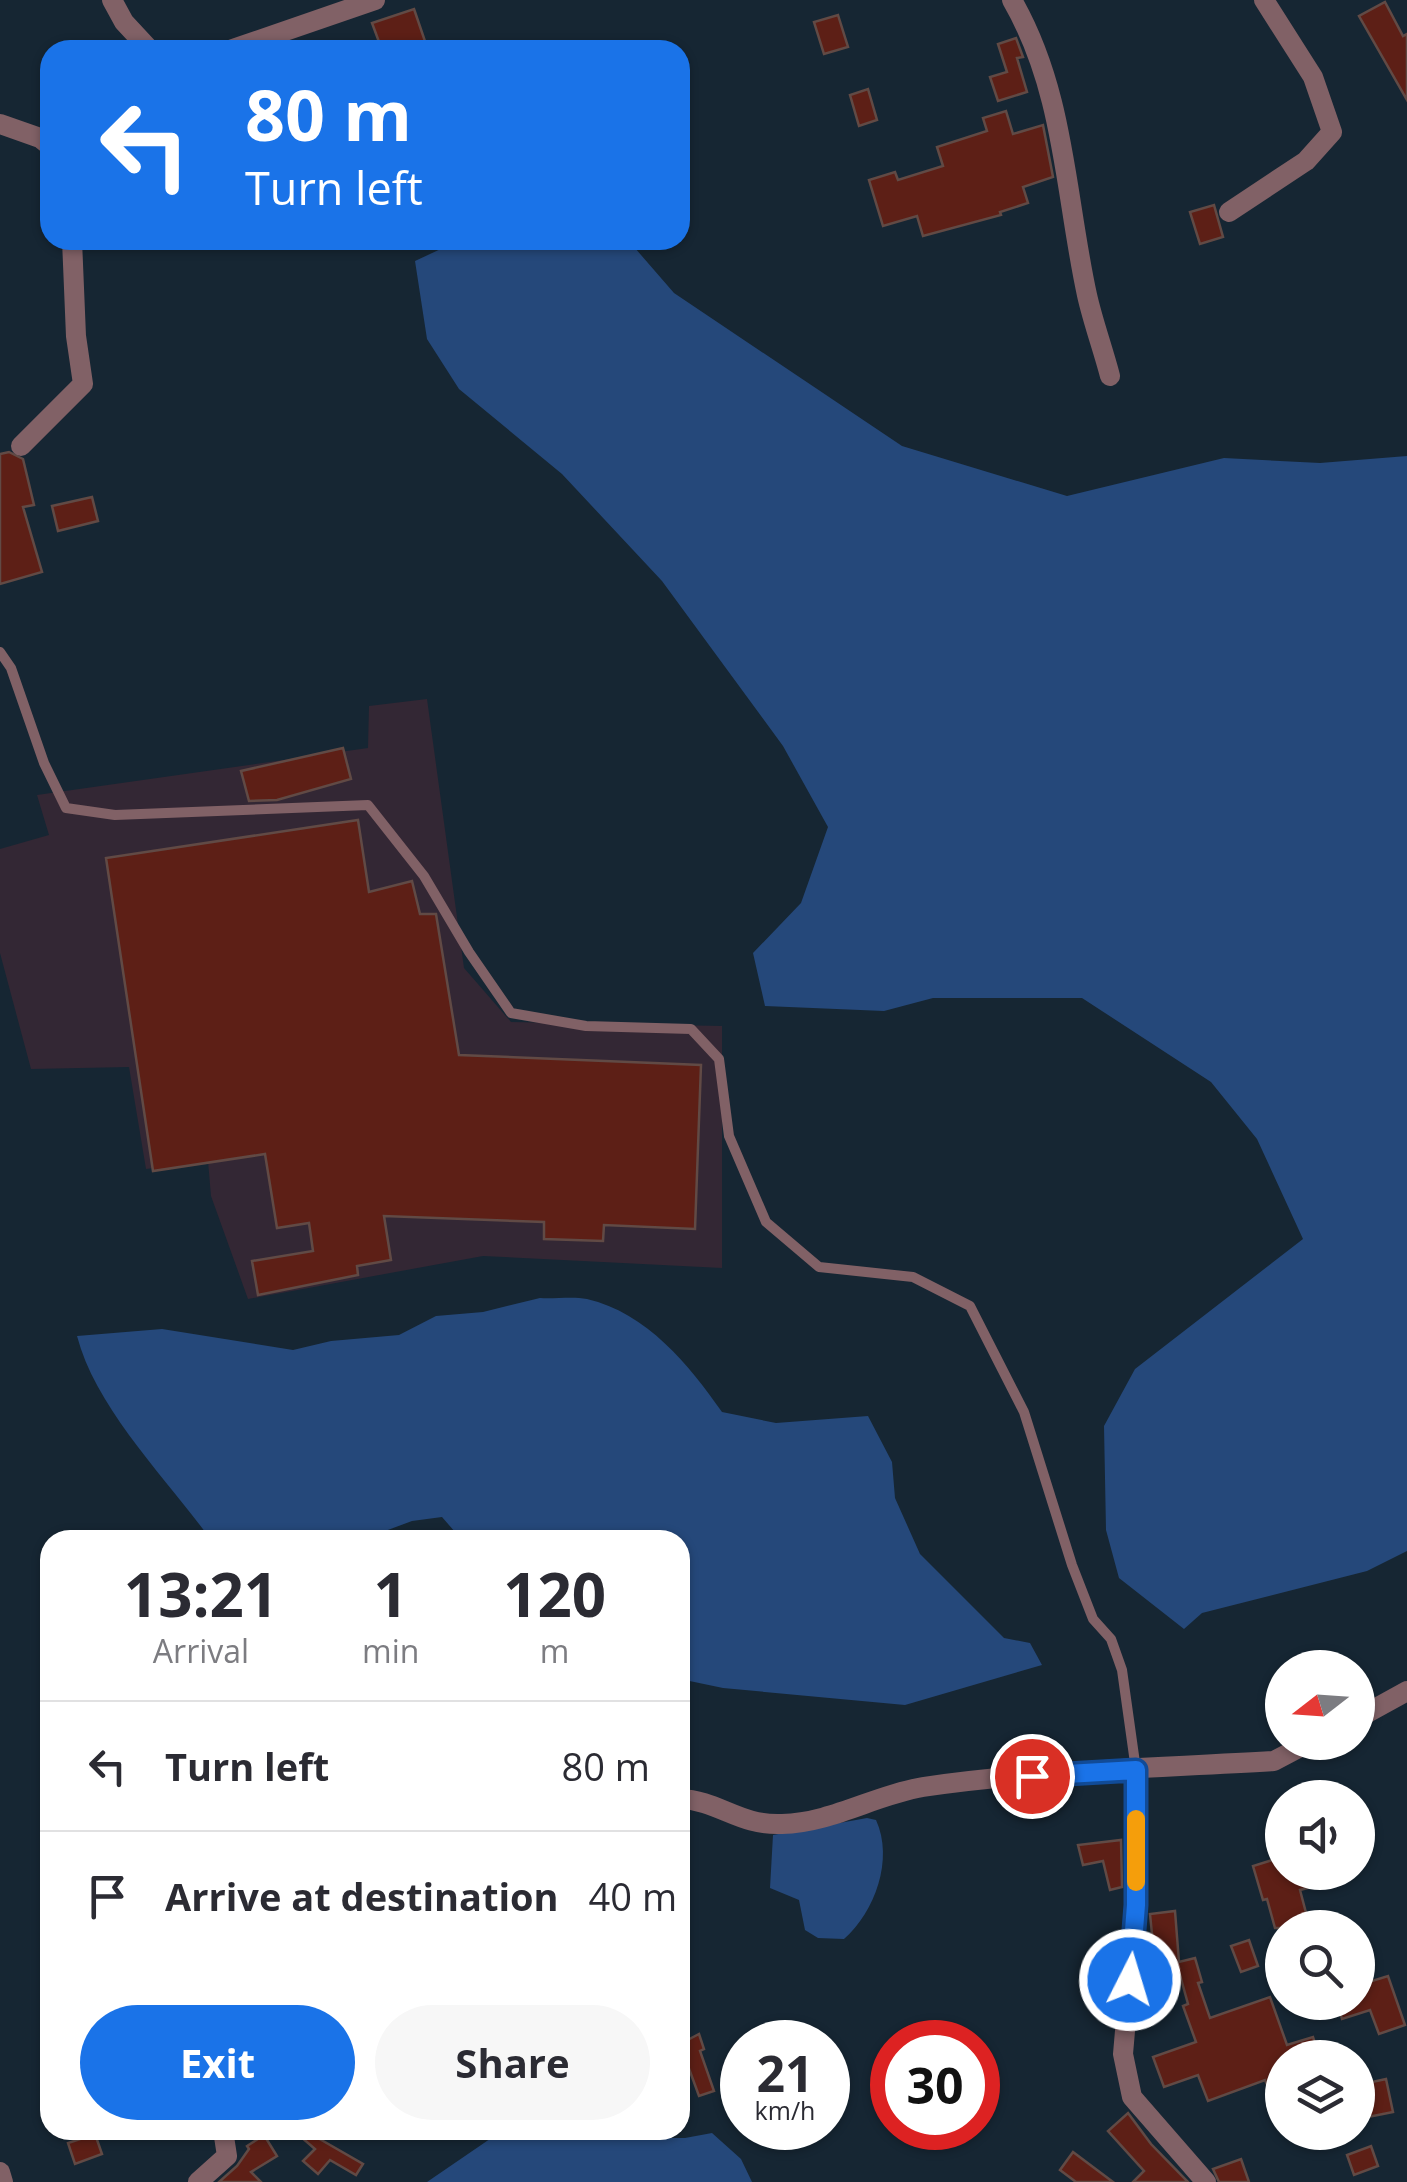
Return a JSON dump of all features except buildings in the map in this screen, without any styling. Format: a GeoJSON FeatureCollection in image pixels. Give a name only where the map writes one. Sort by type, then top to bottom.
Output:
{"type":"FeatureCollection","features":[{"type":"Feature","properties":{"kind":"street"},"geometry":{"type":"LineString","coordinates":[[112,0],[124,22],[141,40]]}},
{"type":"Feature","properties":{"kind":"street"},"geometry":{"type":"LineString","coordinates":[[259,40],[375,0]]}},
{"type":"Feature","properties":{"kind":"street"},"geometry":{"type":"LineString","coordinates":[[1012,0],[1034,38],[1058,115],[1087,295],[1110,376]]}},
{"type":"Feature","properties":{"kind":"street"},"geometry":{"type":"LineString","coordinates":[[1229,212],[1306,161],[1332,132],[1313,77],[1264,0]]}},
{"type":"Feature","properties":{"kind":"street"},"geometry":{"type":"LineString","coordinates":[[0,124],[40,138]]}},
{"type":"Feature","properties":{"kind":"street"},"geometry":{"type":"LineString","coordinates":[[21,446],[83,384],[76,336],[72,250]]}},
{"type":"Feature","properties":{"kind":"street"},"geometry":{"type":"LineString","coordinates":[[1375,1709],[1407,1692]]}},
{"type":"Feature","properties":{"kind":"street"},"geometry":{"type":"LineString","coordinates":[[690,1800],[699,1800],[752,1824],[786,1824],[845,1812],[918,1788],[1276,1760]]}},
{"type":"Feature","properties":{"kind":"street"},"geometry":{"type":"LineString","coordinates":[[1136,1770],[1136,1905],[1123,2054],[1132,2096],[1206,2182]]}},
{"type":"Feature","properties":{"kind":"street"},"geometry":{"type":"LineString","coordinates":[[198,2182],[227,2156],[225,2140]]}},
{"type":"Feature","properties":{"kind":"street"},"geometry":{"type":"LineString","coordinates":[[0,2172],[2,2182]]}},
{"type":"Feature","properties":{"kind":"lane"},"geometry":{"type":"LineString","coordinates":[[0,652],[11,668],[44,763],[66,808],[115,814],[368,806],[424,876],[469,952],[512,1013],[586,1026],[691,1029],[719,1058],[729,1136],[766,1222],[819,1267],[913,1277],[970,1306],[1024,1412],[1079,1583],[1093,1619],[1110,1638],[1122,1670],[1136,1770]]}},
{"type":"Feature","properties":{"kind":"shaded area"},"geometry":{"type":"Polygon","coordinates":[[[427,699],[464,968],[511,1022],[722,1026],[722,1268],[483,1256],[248,1299],[211,1196],[208,1161],[146,1169],[129,1067],[31,1069],[0,953],[0,849],[49,835],[37,795],[368,748],[369,706],[427,699]]]}},
{"type":"Feature","properties":{"kind":"water"},"geometry":{"type":"Polygon","coordinates":[[[439,250],[637,250],[674,293],[902,446],[1067,496],[1224,458],[1320,463],[1407,456],[1407,1551],[1367,1571],[1202,1613],[1184,1629],[1119,1578],[1106,1530],[1104,1426],[1135,1369],[1303,1239],[1257,1139],[1211,1082],[1082,998],[933,998],[884,1011],[765,1006],[753,953],[801,903],[828,827],[783,746],[662,581],[562,474],[459,389],[427,339],[415,261],[439,250]]]}},
{"type":"Feature","properties":{"kind":"water"},"geometry":{"type":"Polygon","coordinates":[[[540,1298],[587,1299],[629,1316],[665,1343],[722,1412],[776,1423],[868,1416],[892,1462],[895,1498],[920,1554],[1004,1638],[1030,1643],[1042,1665],[905,1705],[723,1688],[690,1681],[690,1530],[453,1530],[442,1517],[412,1521],[388,1530],[203,1530],[116,1417],[86,1363],[77,1336],[162,1329],[293,1350],[331,1341],[399,1335],[436,1316],[483,1312],[540,1298]]]}},
{"type":"Feature","properties":{"kind":"water"},"geometry":{"type":"Polygon","coordinates":[[[867,1818],[876,1820],[883,1851],[872,1900],[844,1939],[818,1938],[805,1930],[799,1900],[770,1888],[773,1835],[867,1818]]]}},
{"type":"Feature","properties":{"kind":"water"},"geometry":{"type":"Polygon","coordinates":[[[712,2133],[720,2140],[720,2150],[731,2150],[741,2159],[752,2182],[427,2182],[488,2140],[690,2140],[712,2133]]]}},
{"type":"Feature","properties":{"kind":"slow traffic"},"geometry":{"type":"LineString","coordinates":[[1136,1819],[1136,1882]]}},
{"type":"Feature","properties":{"kind":"route"},"geometry":{"type":"LineString","coordinates":[[1032,1776],[1136,1770],[1136,1905],[1130,1980]]}}]}
